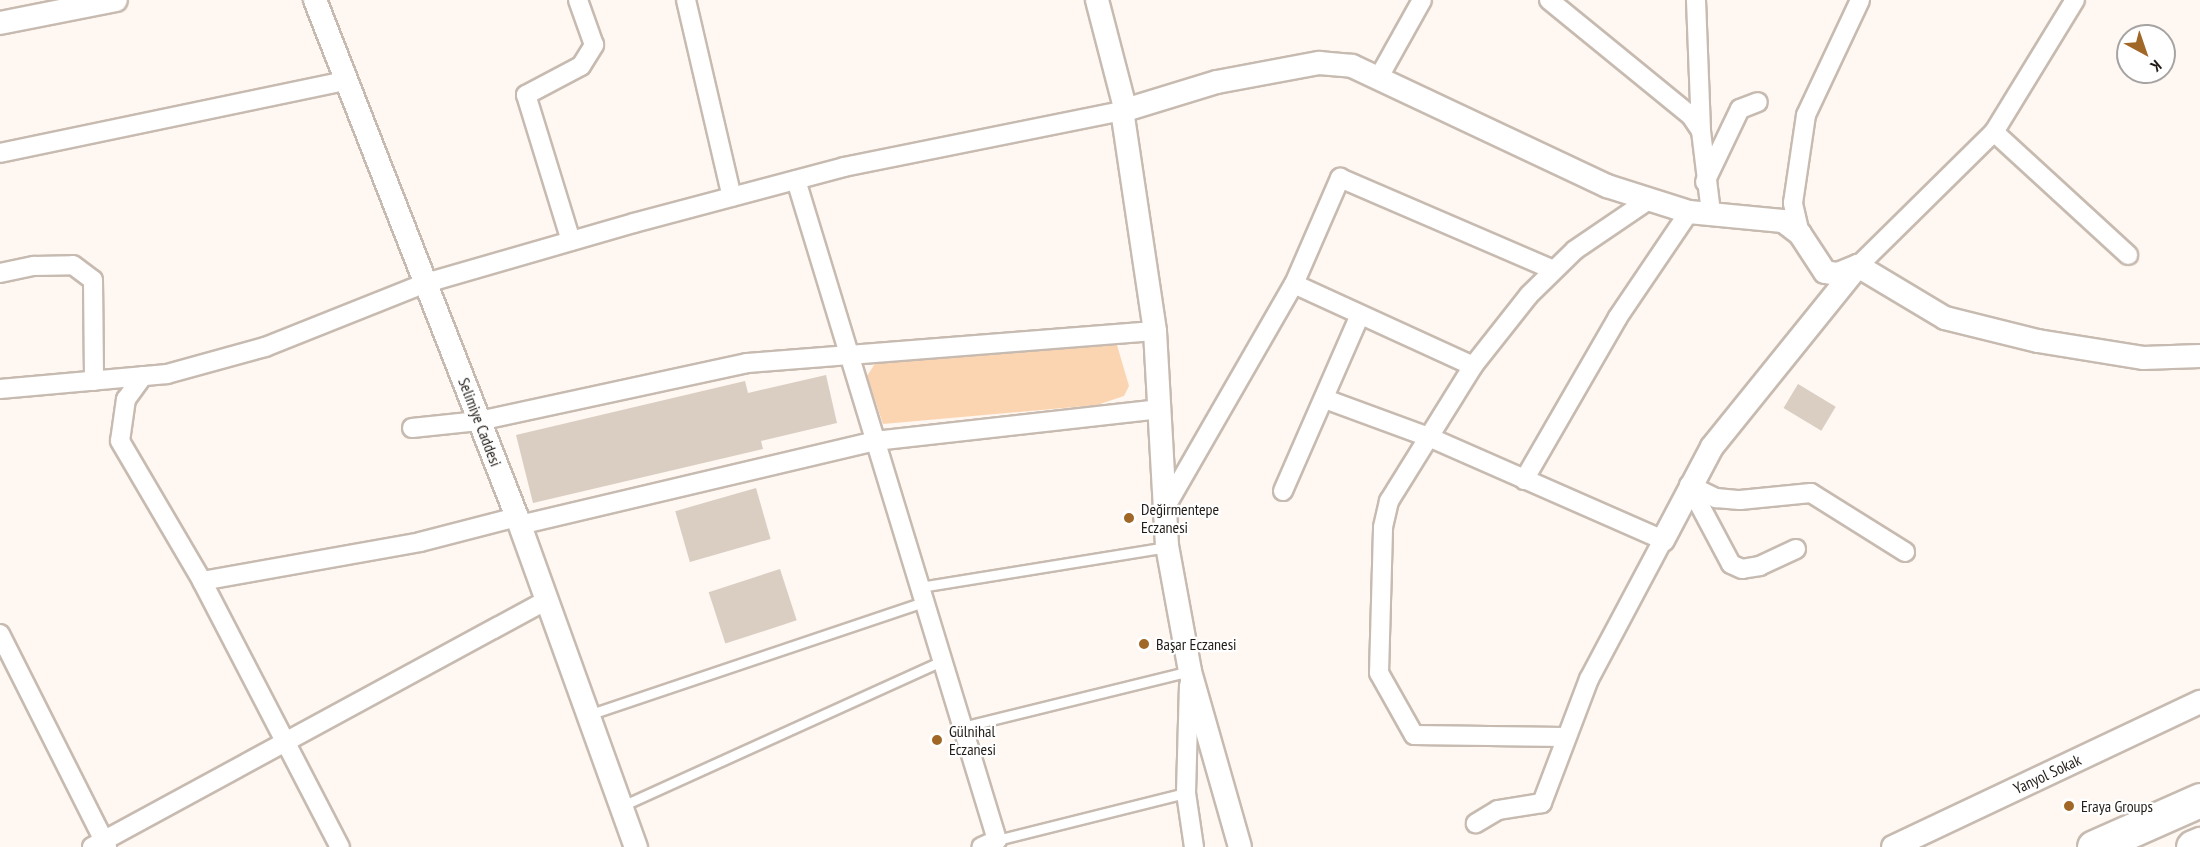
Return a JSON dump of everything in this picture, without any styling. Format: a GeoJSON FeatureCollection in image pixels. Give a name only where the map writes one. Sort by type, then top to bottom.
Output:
{"type":"FeatureCollection","features":[{"type":"Feature","properties":{"kind":"highway"},"geometry":{"type":"LineString","coordinates":[[2094,847],[2200,800]]}},
{"type":"Feature","properties":{"kind":"highway"},"geometry":{"type":"LineString","coordinates":[[2193,847],[2200,844]]}},
{"type":"Feature","properties":{"kind":"street"},"geometry":{"type":"LineString","coordinates":[[0,23],[116,0]]}},
{"type":"Feature","properties":{"kind":"street","name":"Selimiye Caddesi"},"geometry":{"type":"LineString","coordinates":[[315,0],[518,521],[636,847]]}},
{"type":"Feature","properties":{"kind":"street"},"geometry":{"type":"LineString","coordinates":[[571,241],[526,95],[581,66],[594,45],[578,0]]}},
{"type":"Feature","properties":{"kind":"street"},"geometry":{"type":"LineString","coordinates":[[686,0],[732,197]]}},
{"type":"Feature","properties":{"kind":"street"},"geometry":{"type":"LineString","coordinates":[[1097,0],[1124,111],[1155,331],[1167,546],[1190,671],[1240,847]]}},
{"type":"Feature","properties":{"kind":"street"},"geometry":{"type":"LineString","coordinates":[[1379,77],[1422,0]]}},
{"type":"Feature","properties":{"kind":"street"},"geometry":{"type":"LineString","coordinates":[[1550,0],[1691,116],[1701,131]]}},
{"type":"Feature","properties":{"kind":"street"},"geometry":{"type":"LineString","coordinates":[[1524,480],[1618,317],[1700,212],[1705,182],[1696,0]]}},
{"type":"Feature","properties":{"kind":"street"},"geometry":{"type":"LineString","coordinates":[[1800,234],[1793,203],[1806,115],[1860,0]]}},
{"type":"Feature","properties":{"kind":"street"},"geometry":{"type":"LineString","coordinates":[[1476,824],[1498,810],[1542,803],[1563,737],[1689,486],[1712,447],[1858,266],[1994,132],[2075,0]]}},
{"type":"Feature","properties":{"kind":"street"},"geometry":{"type":"LineString","coordinates":[[0,389],[143,376],[265,347],[426,284],[732,197],[796,180],[1124,111],[1217,82],[1319,63],[1352,66],[1379,77],[1607,186],[1647,201],[1700,212],[1783,221],[1800,234],[1825,272],[1838,274],[1858,266]]}},
{"type":"Feature","properties":{"kind":"street"},"geometry":{"type":"LineString","coordinates":[[0,153],[346,81]]}},
{"type":"Feature","properties":{"kind":"street"},"geometry":{"type":"LineString","coordinates":[[1705,182],[1740,109],[1758,102]]}},
{"type":"Feature","properties":{"kind":"street"},"geometry":{"type":"LineString","coordinates":[[1994,132],[2128,255]]}},
{"type":"Feature","properties":{"kind":"street"},"geometry":{"type":"LineString","coordinates":[[1165,508],[1294,284],[1340,178],[1551,269]]}},
{"type":"Feature","properties":{"kind":"street"},"geometry":{"type":"LineString","coordinates":[[796,180],[962,727],[989,844]]}},
{"type":"Feature","properties":{"kind":"street"},"geometry":{"type":"LineString","coordinates":[[1563,737],[1414,735],[1379,673],[1383,527],[1389,501],[1431,438],[1473,366],[1551,269],[1647,201]]}},
{"type":"Feature","properties":{"kind":"street"},"geometry":{"type":"LineString","coordinates":[[0,273],[73,265],[93,280],[94,381]]}},
{"type":"Feature","properties":{"kind":"street"},"geometry":{"type":"LineString","coordinates":[[1858,266],[1945,318],[2038,341],[2143,358],[2200,356]]}},
{"type":"Feature","properties":{"kind":"street"},"geometry":{"type":"LineString","coordinates":[[1294,284],[1473,366]]}},
{"type":"Feature","properties":{"kind":"street"},"geometry":{"type":"LineString","coordinates":[[1283,490],[1360,315]]}},
{"type":"Feature","properties":{"kind":"street"},"geometry":{"type":"LineString","coordinates":[[412,428],[479,420],[747,363],[849,353],[1155,331]]}},
{"type":"Feature","properties":{"kind":"street"},"geometry":{"type":"LineString","coordinates":[[143,376],[126,399],[120,441],[201,582],[340,847]]}},
{"type":"Feature","properties":{"kind":"street"},"geometry":{"type":"LineString","coordinates":[[1325,399],[1431,438],[1663,540]]}},
{"type":"Feature","properties":{"kind":"street"},"geometry":{"type":"LineString","coordinates":[[201,582],[420,542],[875,441],[1160,409]]}},
{"type":"Feature","properties":{"kind":"street"},"geometry":{"type":"LineString","coordinates":[[1689,486],[1731,564],[1742,569],[1760,566],[1797,549]]}},
{"type":"Feature","properties":{"kind":"street"},"geometry":{"type":"LineString","coordinates":[[1689,486],[1716,498],[1740,500],[1811,493],[1905,552]]}},
{"type":"Feature","properties":{"kind":"street"},"geometry":{"type":"LineString","coordinates":[[0,634],[101,845],[547,600]]}},
{"type":"Feature","properties":{"kind":"street"},"geometry":{"type":"LineString","coordinates":[[1190,671],[1186,793],[1194,847]]}},
{"type":"Feature","properties":{"kind":"street","name":"Yanyol Sokak"},"geometry":{"type":"LineString","coordinates":[[1893,847],[2200,702]]}},
{"type":"Feature","properties":{"kind":"lane"},"geometry":{"type":"LineString","coordinates":[[588,715],[922,595],[1167,546]]}},
{"type":"Feature","properties":{"kind":"lane"},"geometry":{"type":"LineString","coordinates":[[621,806],[942,661]]}},
{"type":"Feature","properties":{"kind":"lane"},"geometry":{"type":"LineString","coordinates":[[962,727],[1190,671]]}},
{"type":"Feature","properties":{"kind":"lane"},"geometry":{"type":"LineString","coordinates":[[989,844],[1186,793]]}},
{"type":"Feature","properties":{"kind":"shaded area"},"geometry":{"type":"Polygon","coordinates":[[[1117,345],[1129,386],[1124,396],[1097,405],[883,424],[867,376],[876,362],[1117,345]]]}},
{"type":"Feature","properties":{"kind":"building"},"geometry":{"type":"Polygon","coordinates":[[[826,375],[837,423],[761,441],[763,449],[533,503],[516,435],[745,381],[748,393],[826,375]]]}},
{"type":"Feature","properties":{"kind":"building"},"geometry":{"type":"Polygon","coordinates":[[[1798,384],[1836,407],[1821,431],[1784,408],[1798,384]]]}},
{"type":"Feature","properties":{"kind":"building"},"geometry":{"type":"Polygon","coordinates":[[[756,488],[771,539],[690,562],[675,511],[756,488]]]}},
{"type":"Feature","properties":{"kind":"building"},"geometry":{"type":"Polygon","coordinates":[[[780,569],[797,620],[725,644],[709,592],[780,569]]]}},
{"type":"Feature","properties":{"kind":"place","name":"Değirmentepe Eczanesi"},"geometry":{"type":"Point","coordinates":[1129,518]}},
{"type":"Feature","properties":{"kind":"place","name":"Başar Eczanesi"},"geometry":{"type":"Point","coordinates":[1144,644]}},
{"type":"Feature","properties":{"kind":"place","name":"Gülnihal Eczanesi"},"geometry":{"type":"Point","coordinates":[937,740]}},
{"type":"Feature","properties":{"kind":"place","name":"Eraya Groups"},"geometry":{"type":"Point","coordinates":[2069,806]}}]}
